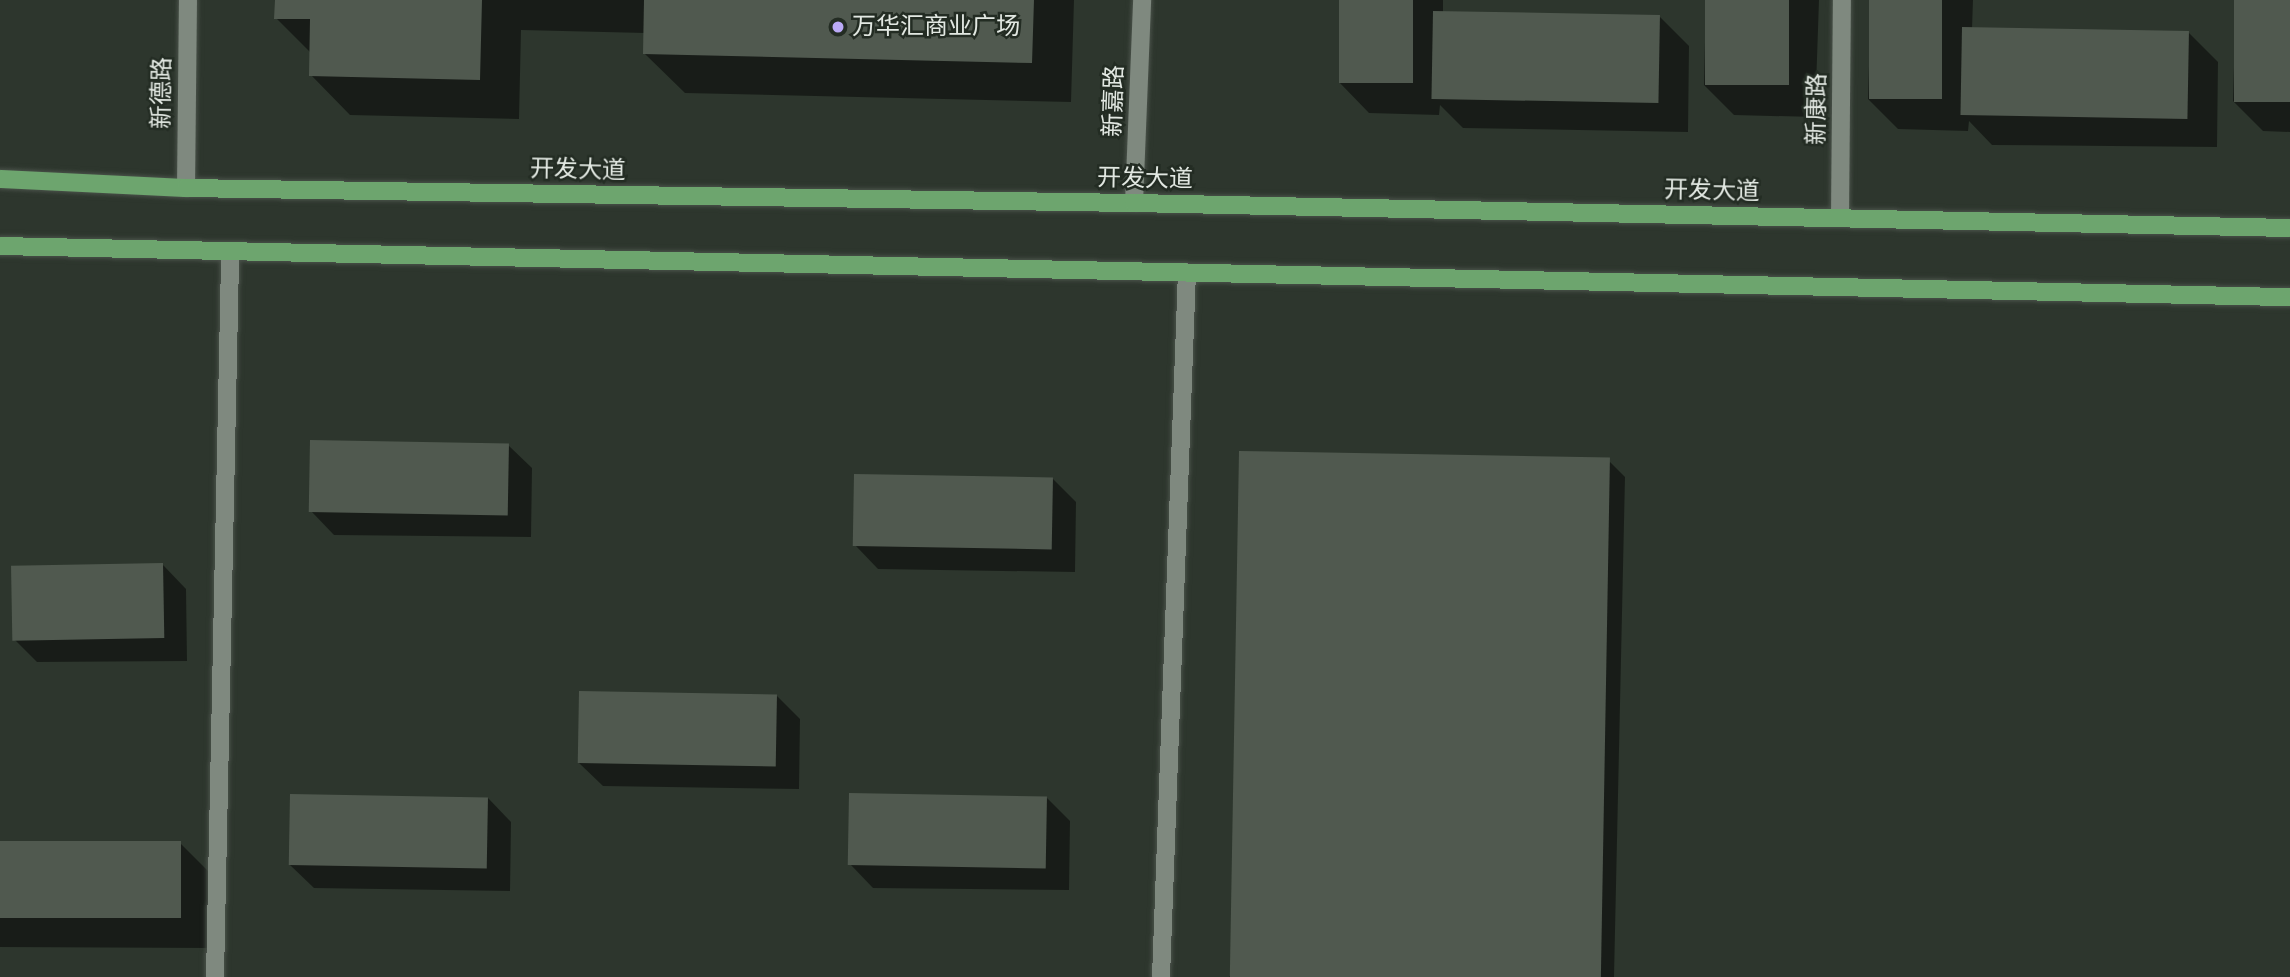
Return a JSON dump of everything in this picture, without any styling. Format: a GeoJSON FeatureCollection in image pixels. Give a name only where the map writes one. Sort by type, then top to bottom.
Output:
{"type":"FeatureCollection","features":[{"type":"Feature","properties":{"kind":"main road","name":"开发大道"},"geometry":{"type":"LineString","coordinates":[[0,179],[186,188],[1134,203],[2290,228]]}},
{"type":"Feature","properties":{"kind":"main road"},"geometry":{"type":"LineString","coordinates":[[0,246],[2290,297]]}},
{"type":"Feature","properties":{"kind":"street","name":"新德路"},"geometry":{"type":"LineString","coordinates":[[186,188],[188,0]]}},
{"type":"Feature","properties":{"kind":"street","name":"新嘉路"},"geometry":{"type":"LineString","coordinates":[[1134,203],[1142,0]]}},
{"type":"Feature","properties":{"kind":"street","name":"新康路"},"geometry":{"type":"LineString","coordinates":[[1840,218],[1842,0]]}},
{"type":"Feature","properties":{"kind":"street"},"geometry":{"type":"LineString","coordinates":[[215,977],[230,258]]}},
{"type":"Feature","properties":{"kind":"street"},"geometry":{"type":"LineString","coordinates":[[1161,977],[1187,272]]}},
{"type":"Feature","properties":{"kind":"building"},"geometry":{"type":"Polygon","coordinates":[[[275,0],[482,0],[480,80],[309,76],[310,19],[274,19],[275,0]]]}},
{"type":"Feature","properties":{"kind":"building","name":"万华汇商业广场"},"geometry":{"type":"Polygon","coordinates":[[[644,0],[1034,0],[1032,63],[643,54],[644,0]]]}},
{"type":"Feature","properties":{"kind":"building"},"geometry":{"type":"Polygon","coordinates":[[[1339,0],[1413,0],[1413,83],[1339,83],[1339,0]]]}},
{"type":"Feature","properties":{"kind":"building"},"geometry":{"type":"Polygon","coordinates":[[[1705,0],[1789,0],[1789,85],[1705,85],[1705,0]]]}},
{"type":"Feature","properties":{"kind":"building"},"geometry":{"type":"Polygon","coordinates":[[[1869,0],[1942,0],[1942,99],[1869,99],[1869,0]]]}},
{"type":"Feature","properties":{"kind":"building"},"geometry":{"type":"Polygon","coordinates":[[[2234,0],[2290,0],[2290,102],[2234,102],[2234,0]]]}},
{"type":"Feature","properties":{"kind":"building"},"geometry":{"type":"Polygon","coordinates":[[[1433,11],[1660,15],[1658,103],[1431,99],[1433,11]]]}},
{"type":"Feature","properties":{"kind":"building"},"geometry":{"type":"Polygon","coordinates":[[[1962,27],[2189,31],[2187,119],[1960,115],[1962,27]]]}},
{"type":"Feature","properties":{"kind":"building"},"geometry":{"type":"Polygon","coordinates":[[[310,440],[509,443],[508,515],[309,512],[310,440]]]}},
{"type":"Feature","properties":{"kind":"building"},"geometry":{"type":"Polygon","coordinates":[[[1239,451],[1610,457],[1601,977],[1230,977],[1239,451]]]}},
{"type":"Feature","properties":{"kind":"building"},"geometry":{"type":"Polygon","coordinates":[[[854,474],[1053,477],[1052,549],[853,546],[854,474]]]}},
{"type":"Feature","properties":{"kind":"building"},"geometry":{"type":"Polygon","coordinates":[[[163,563],[164,638],[12,641],[11,566],[163,563]]]}},
{"type":"Feature","properties":{"kind":"building"},"geometry":{"type":"Polygon","coordinates":[[[579,691],[777,694],[776,766],[578,763],[579,691]]]}},
{"type":"Feature","properties":{"kind":"building"},"geometry":{"type":"Polygon","coordinates":[[[849,793],[1047,796],[1046,868],[848,865],[849,793]]]}},
{"type":"Feature","properties":{"kind":"building"},"geometry":{"type":"Polygon","coordinates":[[[290,794],[488,797],[487,868],[289,865],[290,794]]]}},
{"type":"Feature","properties":{"kind":"building"},"geometry":{"type":"Polygon","coordinates":[[[0,841],[181,841],[181,918],[0,918],[0,841]]]}},
{"type":"Feature","properties":{"kind":"place","name":"万华汇商业广场"},"geometry":{"type":"Point","coordinates":[838,27]}}]}
